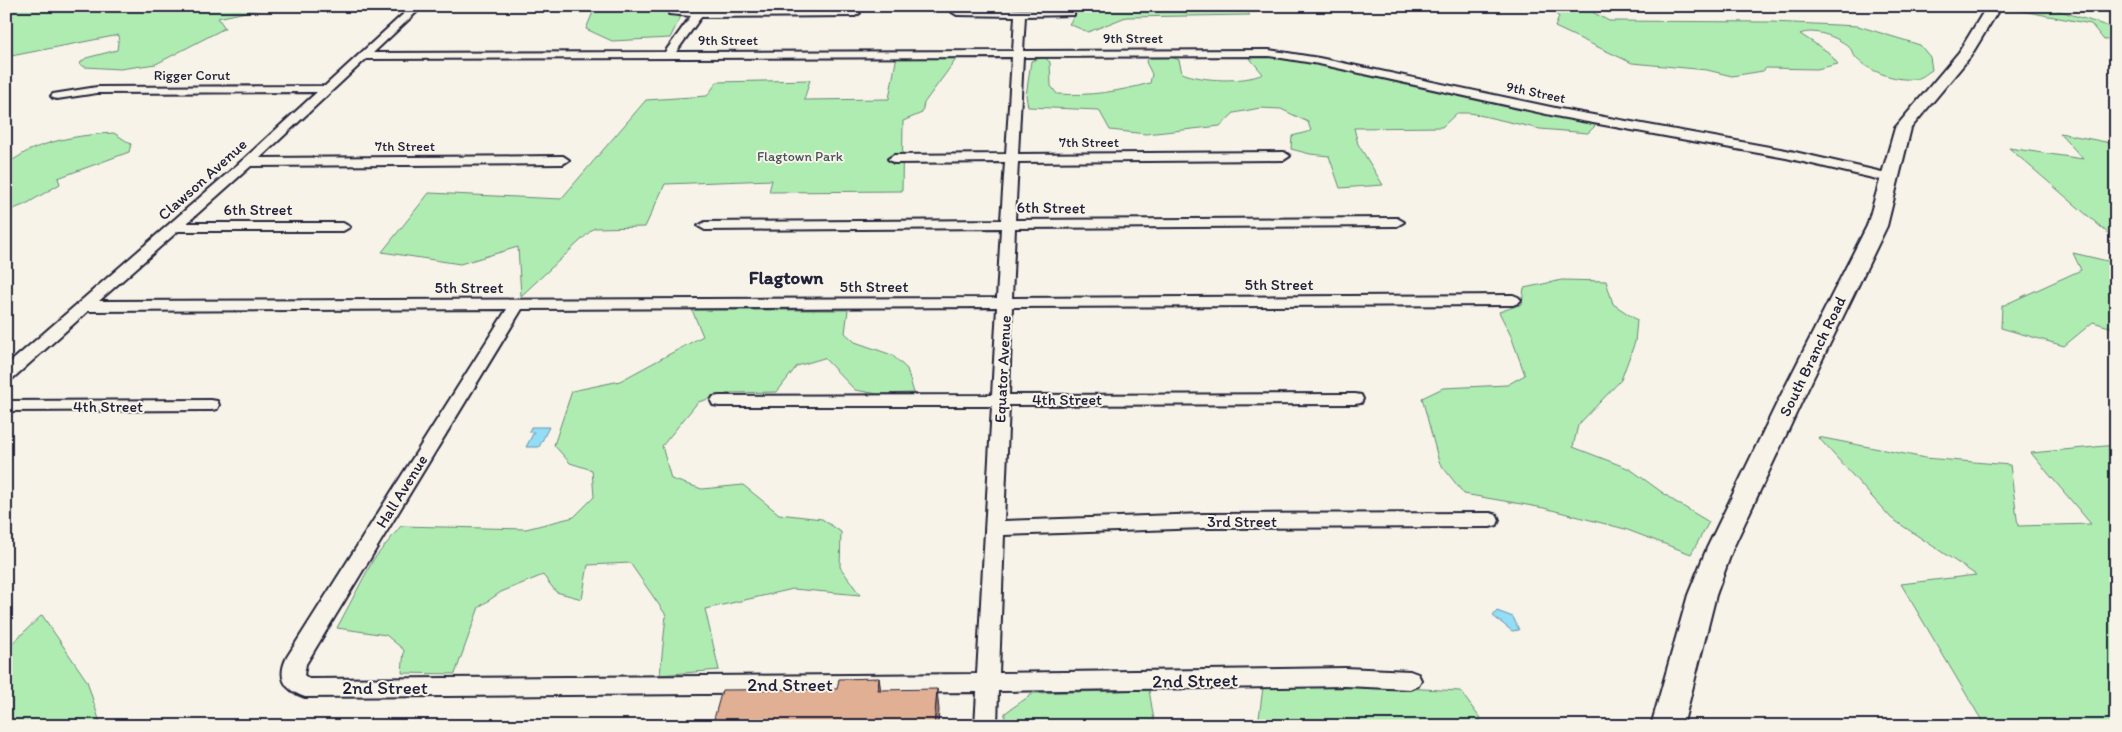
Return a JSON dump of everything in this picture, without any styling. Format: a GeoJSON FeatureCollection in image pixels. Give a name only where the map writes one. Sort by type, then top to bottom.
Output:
{"type":"FeatureCollection","features":[{"type":"Feature","properties":{"kind":"street","name":"Clawson Avenue"},"geometry":{"type":"LineString","coordinates":[[6,375],[248,162],[418,6]]}},
{"type":"Feature","properties":{"kind":"street","name":"South Branch Road"},"geometry":{"type":"LineString","coordinates":[[1667,726],[1702,595],[1720,548],[1877,226],[1903,128],[1964,54],[1994,6]]}},
{"type":"Feature","properties":{"kind":"street"},"geometry":{"type":"LineString","coordinates":[[673,12],[698,14],[856,13]]}},
{"type":"Feature","properties":{"kind":"street"},"geometry":{"type":"LineString","coordinates":[[956,12],[1070,13]]}},
{"type":"Feature","properties":{"kind":"street","name":"Equator Avenue"},"geometry":{"type":"LineString","coordinates":[[986,726],[1004,303],[1020,13]]}},
{"type":"Feature","properties":{"kind":"street"},"geometry":{"type":"LineString","coordinates":[[668,55],[698,14]]}},
{"type":"Feature","properties":{"kind":"street","name":"9th Street"},"geometry":{"type":"LineString","coordinates":[[363,56],[1018,53],[1250,53],[1289,55],[1569,114],[1814,160],[1890,178]]}},
{"type":"Feature","properties":{"kind":"street","name":"Rigger Corut"},"geometry":{"type":"LineString","coordinates":[[57,96],[97,90],[327,89]]}},
{"type":"Feature","properties":{"kind":"street","name":"7th Street"},"geometry":{"type":"LineString","coordinates":[[894,159],[1284,156]]}},
{"type":"Feature","properties":{"kind":"street","name":"7th Street"},"geometry":{"type":"LineString","coordinates":[[248,162],[563,160]]}},
{"type":"Feature","properties":{"kind":"street","name":"6th Street"},"geometry":{"type":"LineString","coordinates":[[705,226],[1397,222]]}},
{"type":"Feature","properties":{"kind":"street","name":"6th Street"},"geometry":{"type":"LineString","coordinates":[[174,227],[343,227]]}},
{"type":"Feature","properties":{"kind":"street","name":"5th Street"},"geometry":{"type":"LineString","coordinates":[[84,306],[1513,300]]}},
{"type":"Feature","properties":{"kind":"street","name":"Hall Avenue"},"geometry":{"type":"LineString","coordinates":[[293,680],[295,662],[516,305]]}},
{"type":"Feature","properties":{"kind":"street","name":"4th Street"},"geometry":{"type":"LineString","coordinates":[[719,401],[1355,399]]}},
{"type":"Feature","properties":{"kind":"street","name":"4th Street"},"geometry":{"type":"LineString","coordinates":[[6,406],[210,405]]}},
{"type":"Feature","properties":{"kind":"street","name":"3rd Street"},"geometry":{"type":"LineString","coordinates":[[995,528],[1204,521],[1490,520]]}},
{"type":"Feature","properties":{"kind":"street","name":"2nd Street"},"geometry":{"type":"LineString","coordinates":[[293,680],[305,688],[1181,681],[1344,677],[1410,680]]}},
{"type":"Feature","properties":{"kind":"green space"},"geometry":{"type":"Polygon","coordinates":[[[6,6],[273,6],[218,18],[225,28],[156,64],[120,69],[85,67],[79,64],[86,58],[117,50],[119,35],[6,57],[6,6]]]}},
{"type":"Feature","properties":{"kind":"green space"},"geometry":{"type":"Polygon","coordinates":[[[532,6],[686,6],[670,38],[612,41],[586,29],[593,12],[531,11],[532,6]]]}},
{"type":"Feature","properties":{"kind":"green space"},"geometry":{"type":"Polygon","coordinates":[[[1081,6],[1241,6],[1250,15],[1126,17],[1088,32],[1069,24],[1081,6]]]}},
{"type":"Feature","properties":{"kind":"green space"},"geometry":{"type":"Polygon","coordinates":[[[1547,6],[1581,6],[1609,21],[1771,22],[1858,26],[1920,45],[1930,57],[1932,70],[1921,77],[1911,79],[1894,78],[1877,72],[1863,64],[1849,47],[1843,43],[1825,34],[1812,32],[1800,34],[1828,52],[1838,64],[1817,69],[1766,68],[1763,71],[1732,76],[1707,70],[1632,63],[1555,27],[1559,17],[1547,6]]]}},
{"type":"Feature","properties":{"kind":"green space"},"geometry":{"type":"Polygon","coordinates":[[[2018,6],[2048,7],[2107,26],[2116,36],[2116,39],[2104,40],[2091,24],[2017,10],[2018,6]]]}},
{"type":"Feature","properties":{"kind":"green space","name":"Flagtown Park"},"geometry":{"type":"Polygon","coordinates":[[[960,54],[924,103],[922,113],[903,121],[902,191],[769,192],[772,180],[665,184],[645,227],[594,228],[521,296],[518,247],[460,264],[382,252],[429,193],[561,199],[646,100],[707,96],[717,82],[810,80],[804,100],[889,99],[897,55],[960,54]]]}},
{"type":"Feature","properties":{"kind":"green space"},"geometry":{"type":"Polygon","coordinates":[[[1247,55],[1292,57],[1599,122],[1588,133],[1540,129],[1470,113],[1457,113],[1442,127],[1354,128],[1358,144],[1383,185],[1340,188],[1329,156],[1291,149],[1292,136],[1311,131],[1308,122],[1281,109],[1260,108],[1234,113],[1220,126],[1146,134],[1110,130],[1099,110],[1028,107],[1026,96],[1031,61],[1044,57],[1050,62],[1051,86],[1057,94],[1092,94],[1150,83],[1152,74],[1146,62],[1150,57],[1169,56],[1179,60],[1182,73],[1200,78],[1234,80],[1263,74],[1247,55]]]}},
{"type":"Feature","properties":{"kind":"green space"},"geometry":{"type":"Polygon","coordinates":[[[114,133],[131,144],[129,152],[58,178],[60,184],[26,204],[6,212],[6,162],[39,146],[60,140],[114,133]]]}},
{"type":"Feature","properties":{"kind":"green space"},"geometry":{"type":"Polygon","coordinates":[[[2060,133],[2116,144],[2116,240],[2009,148],[2083,159],[2060,133]]]}},
{"type":"Feature","properties":{"kind":"green space"},"geometry":{"type":"Polygon","coordinates":[[[2073,253],[2116,263],[2116,329],[2093,322],[2064,346],[2001,328],[2002,306],[2081,270],[2073,253]]]}},
{"type":"Feature","properties":{"kind":"green space"},"geometry":{"type":"Polygon","coordinates":[[[1562,280],[1606,281],[1613,304],[1637,320],[1635,342],[1621,380],[1578,425],[1573,447],[1630,469],[1674,501],[1709,522],[1691,554],[1625,529],[1544,508],[1464,494],[1439,462],[1422,398],[1443,388],[1507,385],[1525,375],[1511,336],[1499,312],[1522,304],[1524,288],[1562,280]]]}},
{"type":"Feature","properties":{"kind":"green space"},"geometry":{"type":"Polygon","coordinates":[[[692,310],[848,310],[845,333],[855,342],[892,355],[907,369],[914,393],[878,394],[855,390],[824,358],[797,366],[777,392],[730,393],[698,402],[662,446],[671,479],[702,489],[743,485],[779,514],[822,519],[841,532],[840,567],[860,595],[793,589],[705,609],[719,670],[660,675],[666,615],[630,563],[588,565],[582,599],[556,592],[543,575],[501,592],[479,607],[455,674],[402,673],[404,650],[386,635],[337,628],[373,560],[401,526],[526,529],[574,517],[594,497],[592,470],[570,463],[554,445],[572,391],[620,381],[703,336],[692,310]]]}},
{"type":"Feature","properties":{"kind":"green space"},"geometry":{"type":"Polygon","coordinates":[[[1818,437],[1925,458],[2010,465],[2018,526],[2091,524],[2031,453],[2116,445],[2116,726],[1985,726],[1901,584],[1976,575],[1891,518],[1818,437]]]}},
{"type":"Feature","properties":{"kind":"green space"},"geometry":{"type":"Polygon","coordinates":[[[42,615],[87,681],[101,726],[6,726],[6,649],[42,615]]]}},
{"type":"Feature","properties":{"kind":"green space"},"geometry":{"type":"Polygon","coordinates":[[[1313,686],[1460,691],[1480,718],[1480,726],[1258,726],[1263,687],[1313,686]]]}},
{"type":"Feature","properties":{"kind":"green space"},"geometry":{"type":"Polygon","coordinates":[[[1149,690],[1155,726],[1004,726],[1005,713],[1034,693],[1149,690]]]}},
{"type":"Feature","properties":{"kind":"water"},"geometry":{"type":"Polygon","coordinates":[[[531,427],[549,427],[539,447],[526,447],[534,432],[529,432],[531,427]]]}},
{"type":"Feature","properties":{"kind":"water"},"geometry":{"type":"Polygon","coordinates":[[[1497,611],[1513,617],[1519,630],[1512,631],[1493,616],[1497,611]]]}},
{"type":"Feature","properties":{"kind":"building"},"geometry":{"type":"Polygon","coordinates":[[[879,678],[878,690],[937,689],[934,726],[712,726],[722,690],[837,689],[839,679],[879,678]]]}},
{"type":"Feature","properties":{"kind":"district","name":"Flagtown"},"geometry":{"type":"Point","coordinates":[786,277]}}]}
